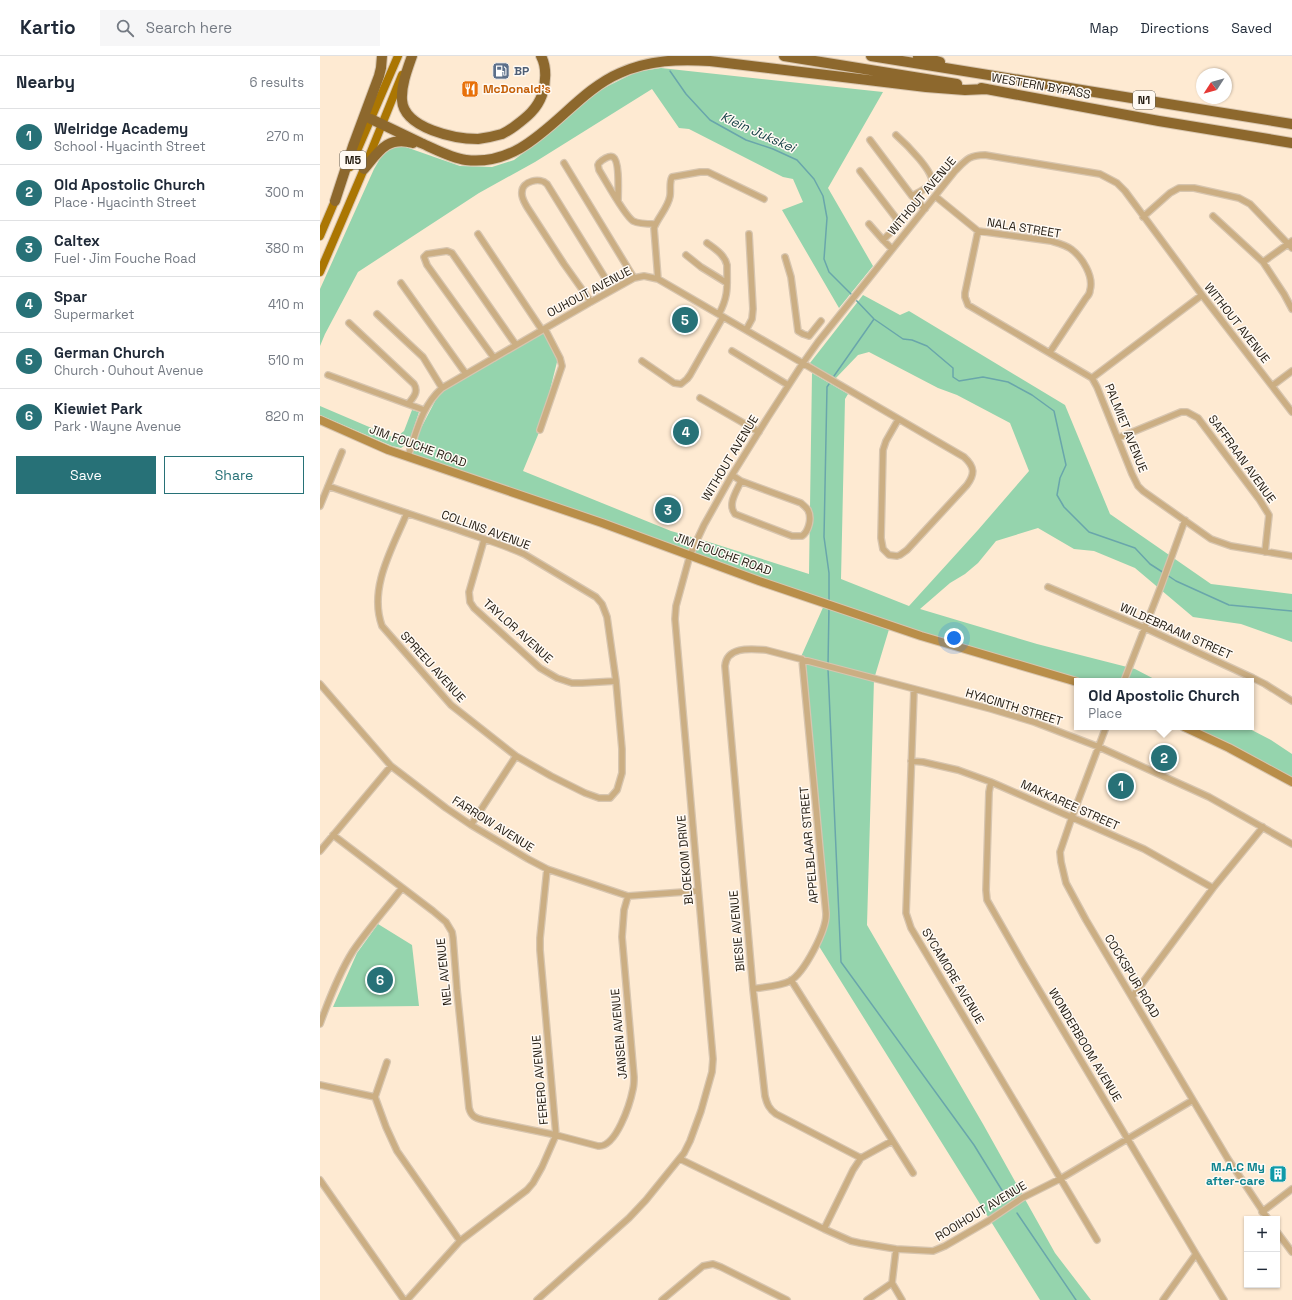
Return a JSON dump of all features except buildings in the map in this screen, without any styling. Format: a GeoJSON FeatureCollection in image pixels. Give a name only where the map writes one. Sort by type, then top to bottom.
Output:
{"type":"FeatureCollection","features":[{"type":"Feature","properties":{"kind":"highway"},"geometry":{"type":"LineString","coordinates":[[335,201],[353,146],[379,76],[382,56]]}},
{"type":"Feature","properties":{"kind":"highway"},"geometry":{"type":"LineString","coordinates":[[411,56],[403,87],[402,101],[407,113],[415,122],[426,128],[446,135],[479,139],[503,134],[528,116],[540,102],[544,89],[544,70],[541,56]]}},
{"type":"Feature","properties":{"kind":"highway","name":"WESTERN BYPASS"},"geometry":{"type":"LineString","coordinates":[[784,56],[987,89],[1159,121],[1292,143]]}},
{"type":"Feature","properties":{"kind":"highway","name":"WESTERN BYPASS"},"geometry":{"type":"LineString","coordinates":[[872,56],[1292,124]]}},
{"type":"Feature","properties":{"kind":"highway"},"geometry":{"type":"LineString","coordinates":[[918,56],[996,77]]}},
{"type":"Feature","properties":{"kind":"highway"},"geometry":{"type":"LineString","coordinates":[[371,120],[449,155],[465,160],[491,160],[512,153],[535,139],[578,100],[604,81],[619,73],[644,64],[666,61],[710,61],[947,89],[987,89]]}},
{"type":"Feature","properties":{"kind":"highway"},"geometry":{"type":"LineString","coordinates":[[364,169],[379,150],[392,142],[405,141],[431,147]]}},
{"type":"Feature","properties":{"kind":"main road","name":"M5"},"geometry":{"type":"LineString","coordinates":[[320,236],[398,56]]}},
{"type":"Feature","properties":{"kind":"main road","name":"M5"},"geometry":{"type":"LineString","coordinates":[[320,272],[411,56]]}},
{"type":"Feature","properties":{"kind":"street"},"geometry":{"type":"LineString","coordinates":[[896,135],[912,150],[932,177],[932,182],[929,186],[912,196]]}},
{"type":"Feature","properties":{"kind":"street"},"geometry":{"type":"LineString","coordinates":[[870,140],[912,196],[925,209]]}},
{"type":"Feature","properties":{"kind":"street","name":"WITHOUT AVENUE"},"geometry":{"type":"LineString","coordinates":[[690,555],[710,512],[803,363],[818,342],[955,170],[973,155],[986,155],[1100,174],[1117,183],[1292,412]]}},
{"type":"Feature","properties":{"kind":"street"},"geometry":{"type":"LineString","coordinates":[[618,201],[618,167],[613,157],[610,157],[599,163],[598,167],[618,201],[627,215],[635,222],[656,224]]}},
{"type":"Feature","properties":{"kind":"street"},"geometry":{"type":"LineString","coordinates":[[564,163],[634,278]]}},
{"type":"Feature","properties":{"kind":"street"},"geometry":{"type":"LineString","coordinates":[[860,171],[897,221],[897,225],[894,230],[883,240]]}},
{"type":"Feature","properties":{"kind":"street"},"geometry":{"type":"LineString","coordinates":[[658,278],[654,231],[670,197],[672,177],[708,172],[764,199]]}},
{"type":"Feature","properties":{"kind":"street"},"geometry":{"type":"LineString","coordinates":[[591,302],[527,207],[522,193],[526,185],[535,180],[544,181],[547,184],[604,276]]}},
{"type":"Feature","properties":{"kind":"street"},"geometry":{"type":"LineString","coordinates":[[1143,217],[1170,193],[1179,188],[1194,188],[1239,198],[1250,204],[1291,244],[1263,262]]}},
{"type":"Feature","properties":{"kind":"street","name":"NALA STREET"},"geometry":{"type":"LineString","coordinates":[[935,196],[978,231],[1063,244],[1072,250],[1085,265],[1090,273],[1090,290],[1050,352]]}},
{"type":"Feature","properties":{"kind":"street"},"geometry":{"type":"LineString","coordinates":[[1213,216],[1263,262],[1292,309]]}},
{"type":"Feature","properties":{"kind":"street"},"geometry":{"type":"LineString","coordinates":[[869,224],[892,249]]}},
{"type":"Feature","properties":{"kind":"street","name":"PALMIET AVENUE"},"geometry":{"type":"LineString","coordinates":[[978,231],[965,293],[968,304],[1092,378],[1138,486],[1149,496],[1211,538],[1231,546],[1292,556]]}},
{"type":"Feature","properties":{"kind":"street"},"geometry":{"type":"LineString","coordinates":[[478,234],[559,354],[562,366],[540,430]]}},
{"type":"Feature","properties":{"kind":"street"},"geometry":{"type":"LineString","coordinates":[[746,330],[752,319],[753,309],[750,234]]}},
{"type":"Feature","properties":{"kind":"street"},"geometry":{"type":"LineString","coordinates":[[642,361],[674,383],[681,384],[690,375],[721,316],[725,302],[727,283],[726,261],[721,254],[707,243]]}},
{"type":"Feature","properties":{"kind":"street"},"geometry":{"type":"LineString","coordinates":[[494,358],[427,265],[424,257],[427,254],[434,252],[452,252],[516,345]]}},
{"type":"Feature","properties":{"kind":"street"},"geometry":{"type":"LineString","coordinates":[[686,255],[701,267],[727,283]]}},
{"type":"Feature","properties":{"kind":"street"},"geometry":{"type":"LineString","coordinates":[[785,258],[791,277],[798,329],[800,333],[809,336],[818,342]]}},
{"type":"Feature","properties":{"kind":"street","name":"OUHOUT AVENUE"},"geometry":{"type":"LineString","coordinates":[[408,456],[424,410],[433,397],[442,388],[634,278],[644,276],[658,278],[968,461],[973,471],[967,485],[907,550],[900,555],[892,556],[886,552],[881,544],[881,495],[883,450],[886,441],[898,420]]}},
{"type":"Feature","properties":{"kind":"street"},"geometry":{"type":"LineString","coordinates":[[401,283],[466,374]]}},
{"type":"Feature","properties":{"kind":"street"},"geometry":{"type":"LineString","coordinates":[[1092,378],[1202,295]]}},
{"type":"Feature","properties":{"kind":"street"},"geometry":{"type":"LineString","coordinates":[[377,314],[424,357],[442,388]]}},
{"type":"Feature","properties":{"kind":"street"},"geometry":{"type":"LineString","coordinates":[[809,336],[821,321]]}},
{"type":"Feature","properties":{"kind":"street"},"geometry":{"type":"LineString","coordinates":[[349,323],[414,384],[416,391],[408,404]]}},
{"type":"Feature","properties":{"kind":"street"},"geometry":{"type":"LineString","coordinates":[[732,351],[788,386]]}},
{"type":"Feature","properties":{"kind":"street"},"geometry":{"type":"LineString","coordinates":[[1272,386],[1292,371]]}},
{"type":"Feature","properties":{"kind":"street"},"geometry":{"type":"LineString","coordinates":[[328,375],[424,410]]}},
{"type":"Feature","properties":{"kind":"street"},"geometry":{"type":"LineString","coordinates":[[700,398],[759,432]]}},
{"type":"Feature","properties":{"kind":"street","name":"SAFFRAAN AVENUE"},"geometry":{"type":"LineString","coordinates":[[1118,438],[1181,412],[1187,412],[1198,418],[1269,515],[1265,552]]}},
{"type":"Feature","properties":{"kind":"street","name":"JIM FOUCHE ROAD"},"geometry":{"type":"LineString","coordinates":[[320,420],[388,450],[602,523],[759,581],[921,636],[1074,681]]}},
{"type":"Feature","properties":{"kind":"street"},"geometry":{"type":"LineString","coordinates":[[320,506],[342,452]]}},
{"type":"Feature","properties":{"kind":"street"},"geometry":{"type":"LineString","coordinates":[[732,475],[741,481],[801,503],[808,511],[809,526],[807,531],[802,536],[792,536],[735,514],[732,508],[732,503],[741,481]]}},
{"type":"Feature","properties":{"kind":"street","name":"COLLINS AVENUE"},"geometry":{"type":"LineString","coordinates":[[328,486],[524,554],[596,597],[602,604],[607,617],[616,681],[623,762],[619,785],[614,794]]}},
{"type":"Feature","properties":{"kind":"street","name":"SPREEU AVENUE"},"geometry":{"type":"LineString","coordinates":[[407,513],[379,584],[378,611],[382,626],[450,705],[516,756],[585,794],[605,799],[610,798],[614,794]]}},
{"type":"Feature","properties":{"kind":"street"},"geometry":{"type":"LineString","coordinates":[[1125,678],[1185,520]]}},
{"type":"Feature","properties":{"kind":"street","name":"TAYLOR AVENUE"},"geometry":{"type":"LineString","coordinates":[[484,540],[469,592],[470,602],[474,608],[540,668],[557,678],[572,683],[582,684],[616,681]]}},
{"type":"Feature","properties":{"kind":"street","name":"BLOEKOM DRIVE"},"geometry":{"type":"LineString","coordinates":[[537,1300],[629,1218],[646,1200],[680,1158],[693,1133],[712,1072],[710,1025],[675,619],[676,606],[690,555]]}},
{"type":"Feature","properties":{"kind":"street","name":"WILDEBRAAM STREET"},"geometry":{"type":"LineString","coordinates":[[1048,588],[1145,628],[1252,678]]}},
{"type":"Feature","properties":{"kind":"street","name":"HYACINTH STREET"},"geometry":{"type":"LineString","coordinates":[[735,652],[747,649],[766,650],[1014,716],[1099,746],[1209,797],[1292,844]]}},
{"type":"Feature","properties":{"kind":"street","name":"BIESIE AVENUE"},"geometry":{"type":"LineString","coordinates":[[735,652],[728,657],[725,666],[753,989],[766,1096],[769,1108],[781,1117],[861,1158]]}},
{"type":"Feature","properties":{"kind":"street","name":"APPELBLAAR STREET"},"geometry":{"type":"LineString","coordinates":[[791,980],[800,971],[818,943],[827,918],[802,659]]}},
{"type":"Feature","properties":{"kind":"street","name":"WILDEBRAAM STREET"},"geometry":{"type":"LineString","coordinates":[[1254,679],[1292,700]]}},
{"type":"Feature","properties":{"kind":"street","name":"FARROW AVENUE"},"geometry":{"type":"LineString","coordinates":[[320,684],[391,766],[471,825],[496,841],[547,869],[628,896],[698,891]]}},
{"type":"Feature","properties":{"kind":"street","name":"SYCAMORE AVENUE"},"geometry":{"type":"LineString","coordinates":[[914,690],[906,913],[909,923],[1097,1240]]}},
{"type":"Feature","properties":{"kind":"street","name":"COCKSPUR ROAD"},"geometry":{"type":"LineString","coordinates":[[1105,730],[1060,852],[1066,883],[1086,920],[1232,1166],[1265,1216]]}},
{"type":"Feature","properties":{"kind":"street"},"geometry":{"type":"LineString","coordinates":[[1190,730],[1229,748],[1292,782]]}},
{"type":"Feature","properties":{"kind":"street"},"geometry":{"type":"LineString","coordinates":[[471,825],[516,756]]}},
{"type":"Feature","properties":{"kind":"street","name":"MAKKAREE STREET"},"geometry":{"type":"LineString","coordinates":[[911,761],[923,762],[958,770],[991,782],[1144,849],[1213,888]]}},
{"type":"Feature","properties":{"kind":"street"},"geometry":{"type":"LineString","coordinates":[[320,851],[391,766]]}},
{"type":"Feature","properties":{"kind":"street","name":"WONDERBOOM AVENUE"},"geometry":{"type":"LineString","coordinates":[[991,782],[989,792],[987,900],[1027,970],[1224,1300]]}},
{"type":"Feature","properties":{"kind":"street"},"geometry":{"type":"LineString","coordinates":[[1132,997],[1213,888],[1263,827]]}},
{"type":"Feature","properties":{"kind":"street","name":"NEL AVENUE"},"geometry":{"type":"LineString","coordinates":[[333,835],[446,922],[452,932],[469,1108],[472,1115]]}},
{"type":"Feature","properties":{"kind":"street","name":"FERERO AVENUE"},"geometry":{"type":"LineString","coordinates":[[407,1300],[460,1241],[527,1190],[533,1183],[542,1167],[556,1135],[540,950],[547,869]]}},
{"type":"Feature","properties":{"kind":"street"},"geometry":{"type":"LineString","coordinates":[[320,1024],[326,1006],[348,961],[360,941],[402,888]]}},
{"type":"Feature","properties":{"kind":"street","name":"JANSEN AVENUE"},"geometry":{"type":"LineString","coordinates":[[472,1115],[483,1120],[556,1135],[598,1146],[605,1145],[611,1139],[624,1118],[634,1088],[622,937],[624,910],[628,896]]}},
{"type":"Feature","properties":{"kind":"street"},"geometry":{"type":"LineString","coordinates":[[753,989],[791,980],[913,1173]]}},
{"type":"Feature","properties":{"kind":"street"},"geometry":{"type":"LineString","coordinates":[[387,1062],[375,1097],[386,1127],[397,1151],[460,1241]]}},
{"type":"Feature","properties":{"kind":"street"},"geometry":{"type":"LineString","coordinates":[[320,1085],[375,1097]]}},
{"type":"Feature","properties":{"kind":"street","name":"ROOIHOUT AVENUE"},"geometry":{"type":"LineString","coordinates":[[680,1158],[824,1229],[860,1243],[896,1249],[926,1251],[938,1249],[988,1221],[1022,1198],[1060,1179],[1193,1100]]}},
{"type":"Feature","properties":{"kind":"street"},"geometry":{"type":"LineString","coordinates":[[824,1229],[853,1170],[861,1158],[892,1141]]}},
{"type":"Feature","properties":{"kind":"street"},"geometry":{"type":"LineString","coordinates":[[320,1180],[404,1300]]}},
{"type":"Feature","properties":{"kind":"street"},"geometry":{"type":"LineString","coordinates":[[1262,1212],[1292,1189]]}},
{"type":"Feature","properties":{"kind":"street"},"geometry":{"type":"LineString","coordinates":[[1280,1236],[1292,1252]]}},
{"type":"Feature","properties":{"kind":"street"},"geometry":{"type":"LineString","coordinates":[[896,1249],[892,1283],[902,1300]]}},
{"type":"Feature","properties":{"kind":"street"},"geometry":{"type":"LineString","coordinates":[[1163,1300],[1196,1254]]}},
{"type":"Feature","properties":{"kind":"street"},"geometry":{"type":"LineString","coordinates":[[662,1300],[700,1268],[710,1264],[722,1267],[787,1300]]}},
{"type":"Feature","properties":{"kind":"street"},"geometry":{"type":"LineString","coordinates":[[867,1300],[892,1283]]}},
{"type":"Feature","properties":{"kind":"green space"},"geometry":{"type":"Polygon","coordinates":[[[661,68],[883,92],[828,188],[873,266],[839,308],[782,210],[803,202],[793,179],[783,177],[689,129],[679,128],[652,89],[535,162],[479,193],[358,272],[320,346],[320,289],[374,169],[384,152],[400,145],[460,166],[492,167],[514,160],[555,129],[596,92],[636,72],[661,68]]]}},
{"type":"Feature","properties":{"kind":"green space"},"geometry":{"type":"Polygon","coordinates":[[[863,295],[900,315],[909,311],[1065,405],[1110,514],[1211,584],[1292,594],[1292,642],[1241,624],[1193,617],[1135,568],[1094,551],[1074,549],[1038,528],[996,541],[978,563],[965,574],[950,583],[920,609],[1037,644],[1135,669],[1152,678],[1074,678],[1074,680],[890,626],[874,679],[867,925],[983,1124],[1055,1253],[1091,1300],[1040,1300],[817,943],[824,921],[800,659],[825,603],[407,455],[444,384],[543,327],[558,358],[540,430],[523,471],[671,531],[809,574],[812,373],[848,394],[845,399],[841,579],[909,606],[1029,471],[1010,423],[869,352],[858,355],[835,379],[810,363],[863,295]]]}},
{"type":"Feature","properties":{"kind":"green space"},"geometry":{"type":"Polygon","coordinates":[[[320,406],[395,438],[404,431],[412,410],[419,412],[409,442],[401,448],[392,446],[320,415],[320,406]]]}},
{"type":"Feature","properties":{"kind":"green space"},"geometry":{"type":"Polygon","coordinates":[[[1192,730],[1252,730],[1271,740],[1292,754],[1292,781],[1192,730]]]}},
{"type":"Feature","properties":{"kind":"green space"},"geometry":{"type":"Polygon","coordinates":[[[378,924],[412,945],[419,1006],[333,1007],[357,953],[378,924]]]}},
{"type":"Feature","properties":{"kind":"waterway","name":"Klein Jukskei"},"geometry":{"type":"LineString","coordinates":[[670,71],[686,94],[710,120],[746,140],[773,149],[797,160],[814,179],[823,196],[827,218],[824,259],[829,272],[853,296]]}},
{"type":"Feature","properties":{"kind":"waterway","name":"Klein Jukskei"},"geometry":{"type":"LineString","coordinates":[[855,299],[874,319],[903,339],[912,340],[927,346],[953,368],[953,377],[959,381],[983,377],[1008,382],[1032,395],[1054,411],[1066,465],[1060,478],[1057,495],[1064,507],[1089,532],[1135,548],[1150,564],[1164,573]]}},
{"type":"Feature","properties":{"kind":"waterway"},"geometry":{"type":"LineString","coordinates":[[834,376],[874,319]]}},
{"type":"Feature","properties":{"kind":"waterway"},"geometry":{"type":"LineString","coordinates":[[829,384],[827,387],[824,537],[829,573],[829,601]]}},
{"type":"Feature","properties":{"kind":"waterway","name":"Klein Jukskei"},"geometry":{"type":"LineString","coordinates":[[1167,575],[1176,581],[1229,605],[1292,611]]}},
{"type":"Feature","properties":{"kind":"waterway"},"geometry":{"type":"LineString","coordinates":[[828,665],[829,607]]}},
{"type":"Feature","properties":{"kind":"waterway"},"geometry":{"type":"LineString","coordinates":[[828,669],[841,962],[974,1145],[1008,1200]]}},
{"type":"Feature","properties":{"kind":"waterway"},"geometry":{"type":"LineString","coordinates":[[1017,1213],[1076,1300]]}},
{"type":"Feature","properties":{"kind":"place","name":"BP"},"geometry":{"type":"Point","coordinates":[501,71]}},
{"type":"Feature","properties":{"kind":"place","name":"McDonald's"},"geometry":{"type":"Point","coordinates":[470,89]}},
{"type":"Feature","properties":{"kind":"place","name":"German Church"},"geometry":{"type":"Point","coordinates":[685,320]}},
{"type":"Feature","properties":{"kind":"place","name":"Spar"},"geometry":{"type":"Point","coordinates":[686,432]}},
{"type":"Feature","properties":{"kind":"place","name":"Caltex"},"geometry":{"type":"Point","coordinates":[668,510]}},
{"type":"Feature","properties":{"kind":"place","name":"Old Apostolic Church"},"geometry":{"type":"Point","coordinates":[1164,758]}},
{"type":"Feature","properties":{"kind":"place","name":"Welridge Academy"},"geometry":{"type":"Point","coordinates":[1121,786]}},
{"type":"Feature","properties":{"kind":"place","name":"Kiewiet Park"},"geometry":{"type":"Point","coordinates":[380,980]}},
{"type":"Feature","properties":{"kind":"place","name":"M.A.C My after-care"},"geometry":{"type":"Point","coordinates":[1278,1174]}}]}
